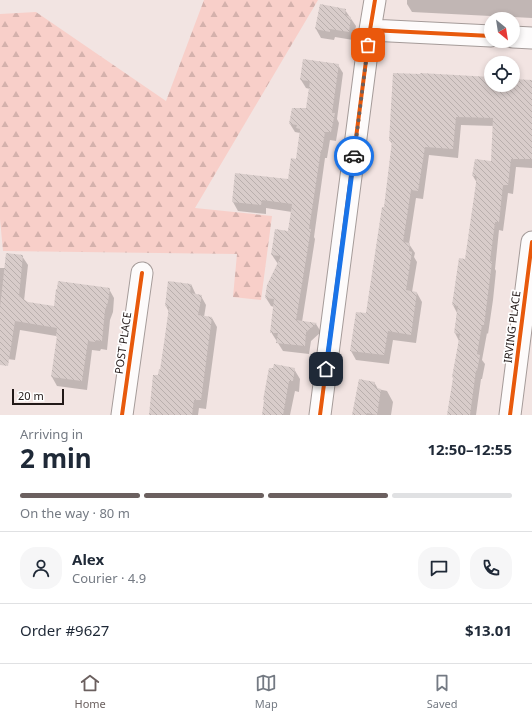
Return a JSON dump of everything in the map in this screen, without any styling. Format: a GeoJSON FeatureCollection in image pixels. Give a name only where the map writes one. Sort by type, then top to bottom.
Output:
{"type":"FeatureCollection","features":[{"type":"Feature","properties":{"kind":"street"},"geometry":{"type":"LineString","coordinates":[[320,415],[375,0]]}},
{"type":"Feature","properties":{"kind":"street"},"geometry":{"type":"LineString","coordinates":[[370,30],[484,36]]}},
{"type":"Feature","properties":{"kind":"street"},"geometry":{"type":"LineString","coordinates":[[520,37],[532,38]]}},
{"type":"Feature","properties":{"kind":"street","name":"IRVING PLACE"},"geometry":{"type":"LineString","coordinates":[[510,415],[532,242]]}},
{"type":"Feature","properties":{"kind":"street","name":"POST PLACE"},"geometry":{"type":"LineString","coordinates":[[122,415],[142,274]]}},
{"type":"Feature","properties":{"kind":"green space"},"geometry":{"type":"Polygon","coordinates":[[[204,0],[318,0],[195,208],[272,216],[261,300],[233,297],[237,254],[3,251],[0,219],[0,14],[36,12],[166,101],[204,0]]]}},
{"type":"Feature","properties":{"kind":"building"},"geometry":{"type":"Polygon","coordinates":[[[320,4],[346,9],[345,15],[351,17],[349,32],[330,29],[330,32],[315,29],[320,4]]]}},
{"type":"Feature","properties":{"kind":"building"},"geometry":{"type":"Polygon","coordinates":[[[303,59],[339,64],[332,113],[335,113],[331,132],[325,132],[321,150],[309,229],[311,229],[296,320],[317,323],[306,332],[305,346],[276,343],[278,333],[270,333],[274,299],[265,298],[267,285],[281,256],[271,255],[275,229],[288,231],[292,204],[262,200],[261,205],[232,202],[235,173],[288,179],[291,158],[296,159],[300,129],[296,128],[297,125],[289,124],[292,108],[306,108],[310,81],[300,80],[303,59]]]}},
{"type":"Feature","properties":{"kind":"building"},"geometry":{"type":"Polygon","coordinates":[[[393,73],[484,77],[484,92],[520,92],[520,79],[532,80],[532,159],[511,159],[508,185],[503,185],[499,222],[495,222],[490,261],[492,262],[484,325],[482,325],[477,354],[480,355],[477,371],[476,370],[470,415],[447,415],[460,334],[454,333],[458,306],[452,305],[459,258],[465,259],[477,176],[472,176],[475,159],[491,161],[493,118],[456,117],[453,149],[425,147],[418,191],[411,190],[403,242],[410,243],[409,251],[412,252],[406,290],[417,292],[411,335],[388,331],[384,355],[350,351],[356,312],[366,313],[382,207],[384,207],[392,141],[389,141],[393,73]]]}},
{"type":"Feature","properties":{"kind":"building"},"geometry":{"type":"Polygon","coordinates":[[[6,253],[23,255],[19,296],[28,302],[54,306],[58,281],[110,288],[105,310],[102,341],[88,341],[82,381],[51,377],[57,328],[15,321],[8,366],[0,365],[0,308],[6,253]]]}},
{"type":"Feature","properties":{"kind":"building"},"geometry":{"type":"Polygon","coordinates":[[[168,281],[191,284],[190,293],[202,295],[198,315],[212,317],[201,400],[194,400],[192,415],[149,415],[153,375],[158,375],[159,369],[160,370],[165,336],[169,307],[165,306],[168,281]]]}},
{"type":"Feature","properties":{"kind":"building"},"geometry":{"type":"Polygon","coordinates":[[[274,364],[295,368],[293,381],[289,381],[283,415],[262,415],[263,400],[269,368],[273,368],[274,364]]]}},
{"type":"Feature","properties":{"kind":"building"},"geometry":{"type":"Polygon","coordinates":[[[359,379],[375,382],[374,387],[381,389],[377,415],[367,413],[366,415],[352,415],[359,379]]]}},
{"type":"Feature","properties":{"kind":"cycle path"},"geometry":{"type":"LineString","coordinates":[[320,415],[375,0]]}},
{"type":"Feature","properties":{"kind":"cycle path"},"geometry":{"type":"LineString","coordinates":[[370,30],[484,36]]}},
{"type":"Feature","properties":{"kind":"cycle path"},"geometry":{"type":"LineString","coordinates":[[510,415],[532,242]]}},
{"type":"Feature","properties":{"kind":"cycle path"},"geometry":{"type":"LineString","coordinates":[[122,415],[142,273]]}},
{"type":"Feature","properties":{"kind":"way so far"},"geometry":{"type":"LineString","coordinates":[[354,156],[368,45]]}},
{"type":"Feature","properties":{"kind":"route"},"geometry":{"type":"LineString","coordinates":[[326,369],[354,156]]}}]}
